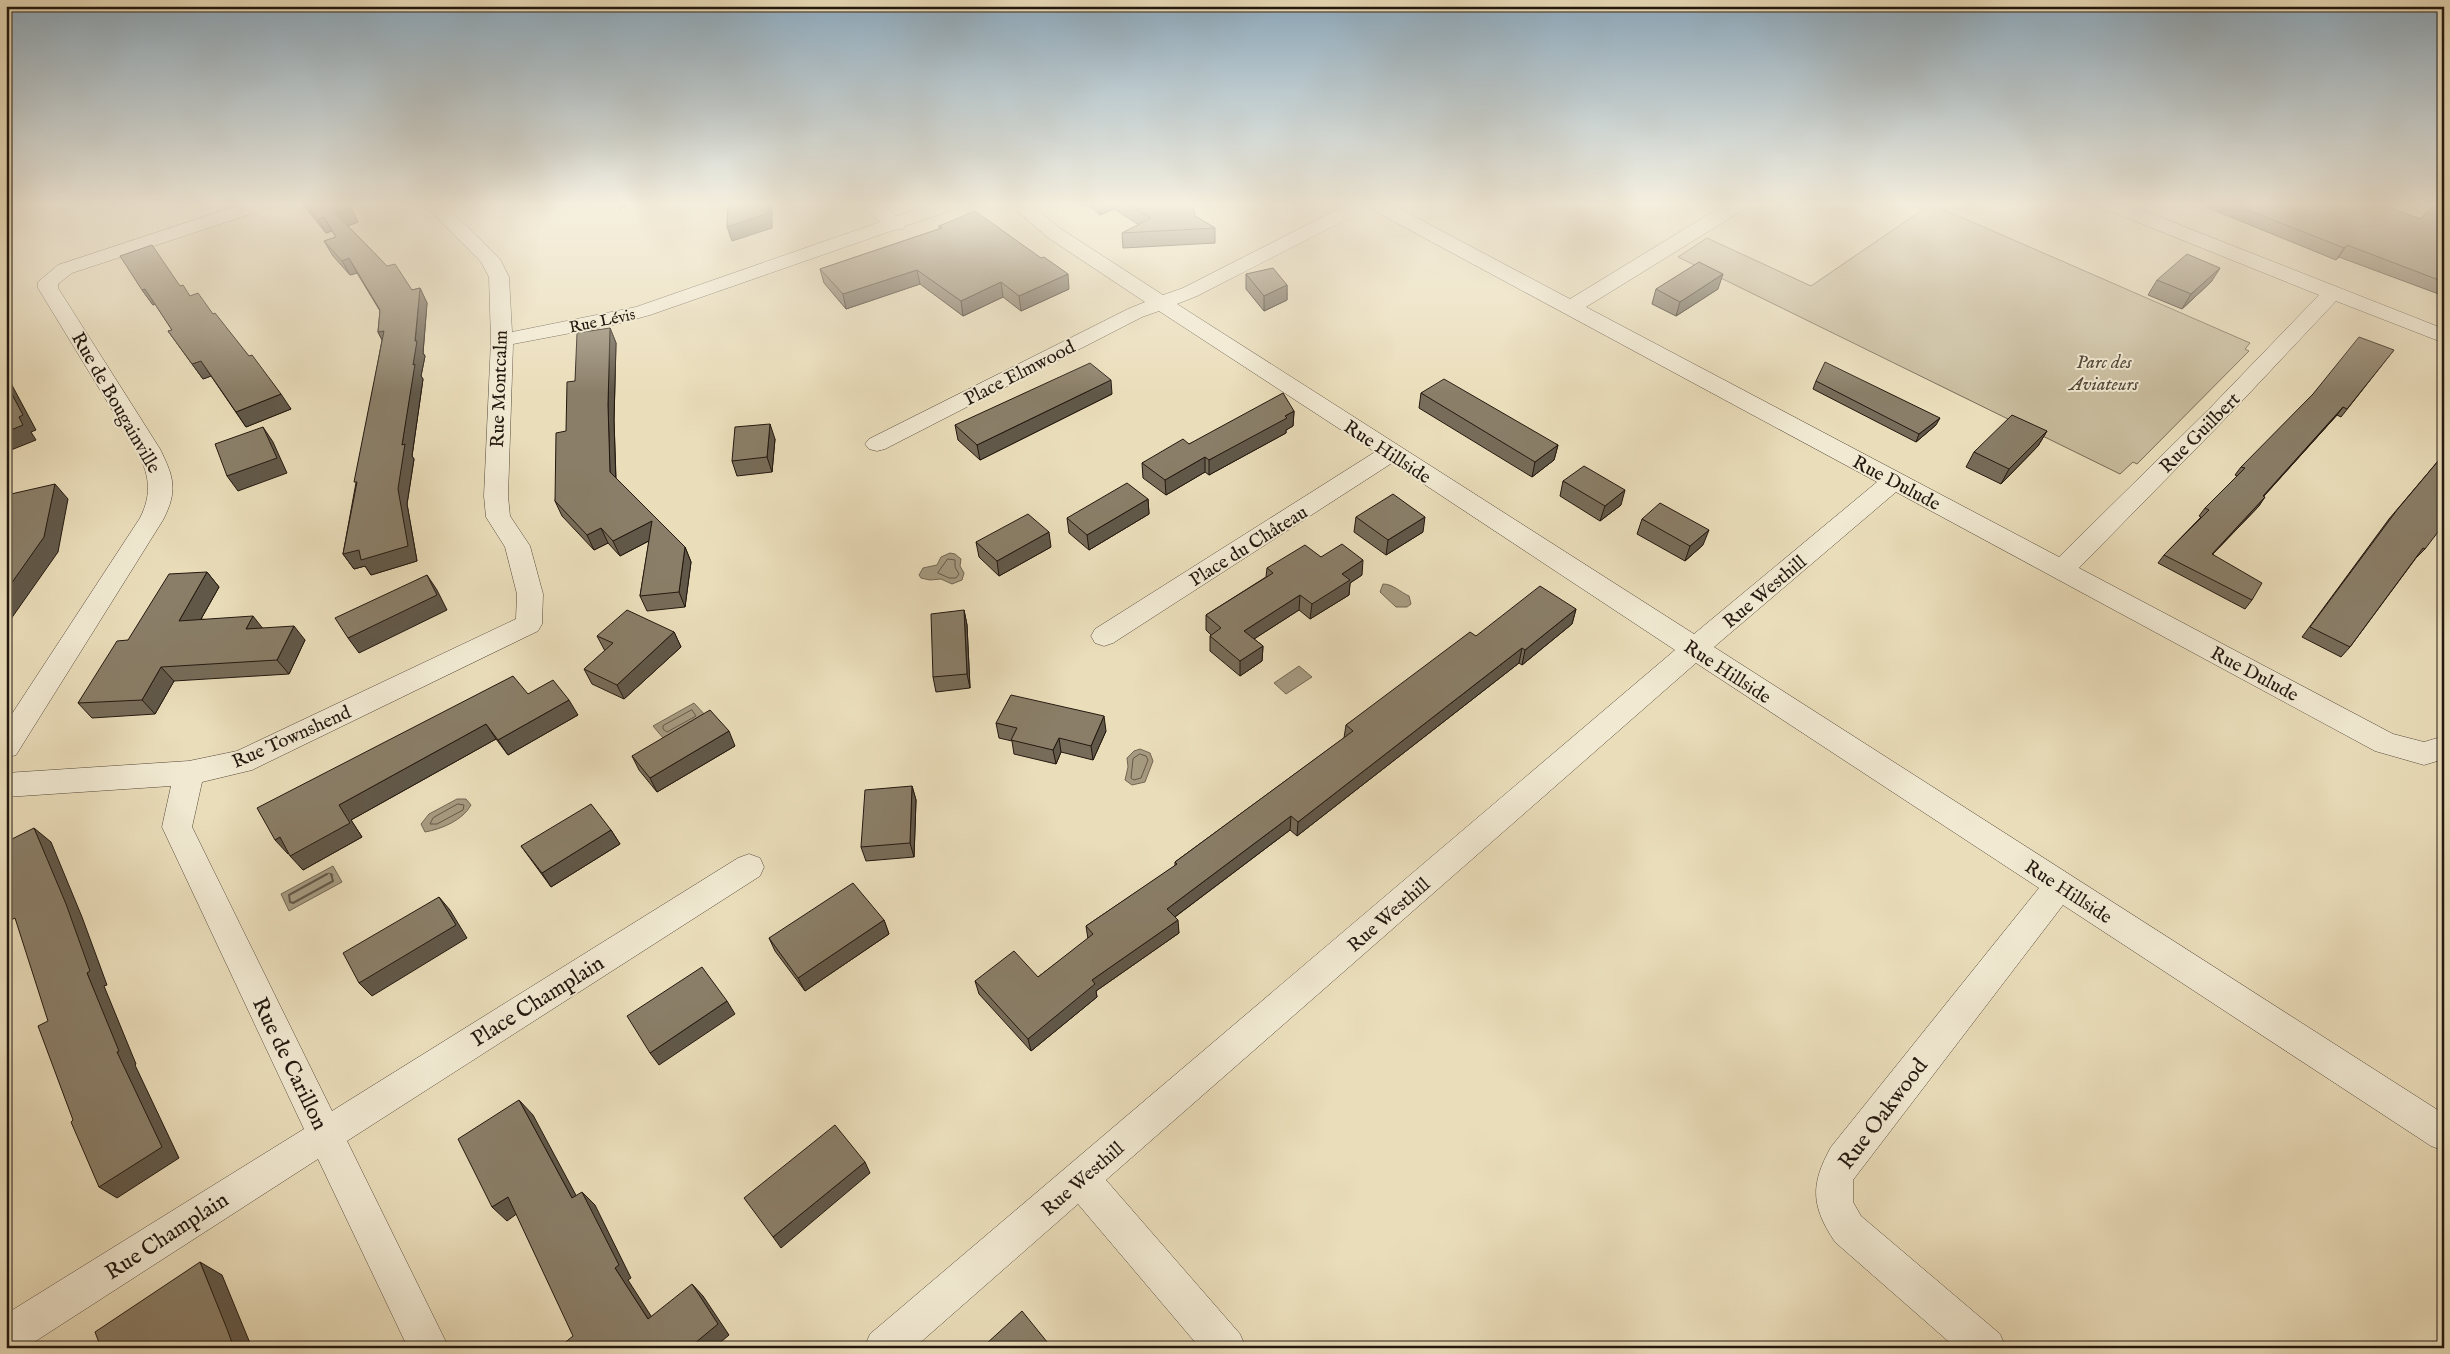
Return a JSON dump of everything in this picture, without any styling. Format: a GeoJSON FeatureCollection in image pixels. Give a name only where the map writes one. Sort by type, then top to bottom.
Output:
{"type":"FeatureCollection","features":[{"type":"Feature","properties":{"kind":"street","name":"Rue de Bougainville"},"geometry":{"type":"LineString","coordinates":[[6,747],[151,520],[162,491],[161,475],[148,449],[48,288],[48,282],[59,272],[73,266]]}},
{"type":"Feature","properties":{"kind":"street","name":"Rue Montcalm"},"geometry":{"type":"LineString","coordinates":[[494,266],[500,284],[502,340],[496,452],[498,517],[516,546],[530,594]]}},
{"type":"Feature","properties":{"kind":"street","name":"Rue Lévis"},"geometry":{"type":"LineString","coordinates":[[502,340],[612,320],[775,266]]}},
{"type":"Feature","properties":{"kind":"street","name":"Rue Hillside"},"geometry":{"type":"LineString","coordinates":[[1105,266],[2444,1134]]}},
{"type":"Feature","properties":{"kind":"street","name":"Place Elmwood"},"geometry":{"type":"LineString","coordinates":[[877,444],[1135,313],[1163,304],[1239,266]]}},
{"type":"Feature","properties":{"kind":"street","name":"Rue Dulude"},"geometry":{"type":"LineString","coordinates":[[1492,266],[2385,743],[2434,750]]}},
{"type":"Feature","properties":{"kind":"street"},"geometry":{"type":"LineString","coordinates":[[1570,308],[1638,266]]}},
{"type":"Feature","properties":{"kind":"street"},"geometry":{"type":"LineString","coordinates":[[2268,266],[2444,337]]}},
{"type":"Feature","properties":{"kind":"street","name":"Rue Guilbert"},"geometry":{"type":"LineString","coordinates":[[2062,569],[2219,412],[2333,292]]}},
{"type":"Feature","properties":{"kind":"street","name":"Place du Château"},"geometry":{"type":"LineString","coordinates":[[1104,636],[1391,453]]}},
{"type":"Feature","properties":{"kind":"street","name":"Rue Westhill"},"geometry":{"type":"LineString","coordinates":[[884,1348],[1694,649],[1894,481]]}},
{"type":"Feature","properties":{"kind":"street","name":"Rue Townshend"},"geometry":{"type":"LineString","coordinates":[[6,785],[189,773],[242,762],[327,723],[467,652],[529,624],[530,594]]}},
{"type":"Feature","properties":{"kind":"street","name":"Rue de Carillon"},"geometry":{"type":"LineString","coordinates":[[189,773],[177,827],[196,870],[429,1348]]}},
{"type":"Feature","properties":{"kind":"street","name":"Place Champlain"},"geometry":{"type":"LineString","coordinates":[[325,1133],[749,867]]}},
{"type":"Feature","properties":{"kind":"street","name":"Rue Oakwood"},"geometry":{"type":"LineString","coordinates":[[1986,1348],[1848,1229],[1835,1207],[1832,1184],[1844,1160],[2060,886]]}},
{"type":"Feature","properties":{"kind":"street","name":"Rue Champlain"},"geometry":{"type":"LineString","coordinates":[[6,1337],[325,1133]]}},
{"type":"Feature","properties":{"kind":"street"},"geometry":{"type":"LineString","coordinates":[[1081,1179],[1226,1348]]}},
{"type":"Feature","properties":{"kind":"green space","name":"Parc des Aviateurs"},"geometry":{"type":"Polygon","coordinates":[[[1697,266],[1768,266],[1811,286],[1840,266],[2074,266],[2250,343],[2245,349],[2249,351],[2137,464],[2133,462],[2120,474],[1697,266]]]}},
{"type":"Feature","properties":{"kind":"water"},"geometry":{"type":"Polygon","coordinates":[[[950,553],[955,554],[961,559],[960,566],[964,573],[962,580],[952,584],[941,579],[930,580],[921,578],[919,575],[923,568],[937,565],[941,557],[950,553]]]}},
{"type":"Feature","properties":{"kind":"water"},"geometry":{"type":"Polygon","coordinates":[[[1383,584],[1387,584],[1409,596],[1411,604],[1407,607],[1396,607],[1380,592],[1383,584]]]}},
{"type":"Feature","properties":{"kind":"water"},"geometry":{"type":"Polygon","coordinates":[[[1299,666],[1312,677],[1286,694],[1274,683],[1299,666]]]}},
{"type":"Feature","properties":{"kind":"water"},"geometry":{"type":"Polygon","coordinates":[[[694,703],[706,716],[664,739],[653,726],[694,703]]]}},
{"type":"Feature","properties":{"kind":"water"},"geometry":{"type":"Polygon","coordinates":[[[1140,749],[1150,753],[1153,761],[1145,782],[1132,785],[1125,780],[1128,767],[1127,758],[1134,751],[1140,749]]]}},
{"type":"Feature","properties":{"kind":"water"},"geometry":{"type":"Polygon","coordinates":[[[457,799],[466,799],[471,805],[463,815],[445,826],[425,832],[421,824],[429,814],[457,799]]]}},
{"type":"Feature","properties":{"kind":"water"},"geometry":{"type":"Polygon","coordinates":[[[333,866],[342,882],[289,911],[281,894],[333,866]]]}},
{"type":"Feature","properties":{"kind":"building"},"geometry":{"type":"Polygon","coordinates":[[[127,266],[166,266],[180,286],[183,285],[190,296],[198,293],[213,314],[215,313],[249,356],[252,355],[281,394],[236,412],[201,361],[192,364],[168,331],[172,330],[145,289],[142,290],[127,266]]]}},
{"type":"Feature","properties":{"kind":"building"},"geometry":{"type":"Polygon","coordinates":[[[354,266],[396,266],[412,290],[420,288],[415,341],[417,341],[413,365],[415,364],[402,445],[405,444],[398,489],[408,546],[361,560],[359,550],[343,554],[357,482],[354,482],[384,331],[378,332],[380,310],[354,266]]]}},
{"type":"Feature","properties":{"kind":"building"},"geometry":{"type":"Polygon","coordinates":[[[828,266],[1057,266],[1068,274],[1019,296],[1001,282],[961,301],[917,270],[843,294],[820,269],[828,266]]]}},
{"type":"Feature","properties":{"kind":"building"},"geometry":{"type":"Polygon","coordinates":[[[1692,266],[1707,266],[1723,274],[1680,302],[1656,289],[1692,266]]]}},
{"type":"Feature","properties":{"kind":"building"},"geometry":{"type":"Polygon","coordinates":[[[2173,266],[2216,266],[2220,268],[2191,294],[2157,280],[2173,266]]]}},
{"type":"Feature","properties":{"kind":"building"},"geometry":{"type":"Polygon","coordinates":[[[2403,266],[2444,266],[2444,282],[2403,266]]]}},
{"type":"Feature","properties":{"kind":"building"},"geometry":{"type":"Polygon","coordinates":[[[1273,268],[1287,285],[1264,296],[1246,274],[1273,268]]]}},
{"type":"Feature","properties":{"kind":"building"},"geometry":{"type":"Polygon","coordinates":[[[610,328],[608,405],[610,472],[685,547],[679,592],[640,596],[652,521],[613,541],[601,528],[587,535],[555,501],[556,433],[566,431],[567,382],[575,381],[577,333],[610,328]]]}},
{"type":"Feature","properties":{"kind":"building"},"geometry":{"type":"Polygon","coordinates":[[[2359,337],[2394,350],[2347,409],[2343,407],[2263,496],[2265,497],[2212,554],[2262,583],[2252,600],[2164,555],[2209,510],[2205,508],[2245,468],[2241,467],[2313,394],[2359,337]]]}},
{"type":"Feature","properties":{"kind":"building"},"geometry":{"type":"Polygon","coordinates":[[[1825,362],[1940,418],[1919,434],[1816,381],[1825,362]]]}},
{"type":"Feature","properties":{"kind":"building"},"geometry":{"type":"Polygon","coordinates":[[[1090,363],[1111,380],[977,445],[955,425],[1090,363]]]}},
{"type":"Feature","properties":{"kind":"building"},"geometry":{"type":"Polygon","coordinates":[[[1444,379],[1558,445],[1535,462],[1421,393],[1444,379]]]}},
{"type":"Feature","properties":{"kind":"building"},"geometry":{"type":"Polygon","coordinates":[[[6,383],[23,415],[19,417],[23,425],[6,432],[6,383]]]}},
{"type":"Feature","properties":{"kind":"building"},"geometry":{"type":"Polygon","coordinates":[[[1283,393],[1294,411],[1285,416],[1287,418],[1209,460],[1205,457],[1165,480],[1142,463],[1183,439],[1189,444],[1283,393]]]}},
{"type":"Feature","properties":{"kind":"building"},"geometry":{"type":"Polygon","coordinates":[[[2012,415],[2047,431],[2009,469],[1974,452],[2012,415]]]}},
{"type":"Feature","properties":{"kind":"building"},"geometry":{"type":"Polygon","coordinates":[[[770,424],[767,457],[732,461],[735,427],[770,424]]]}},
{"type":"Feature","properties":{"kind":"building"},"geometry":{"type":"Polygon","coordinates":[[[263,427],[277,458],[227,476],[215,444],[263,427]]]}},
{"type":"Feature","properties":{"kind":"building"},"geometry":{"type":"Polygon","coordinates":[[[2444,454],[2444,524],[2425,549],[2423,548],[2350,647],[2310,627],[2397,510],[2444,454]]]}},
{"type":"Feature","properties":{"kind":"building"},"geometry":{"type":"Polygon","coordinates":[[[1584,466],[1625,490],[1605,506],[1563,481],[1584,466]]]}},
{"type":"Feature","properties":{"kind":"building"},"geometry":{"type":"Polygon","coordinates":[[[1127,483],[1148,499],[1087,535],[1067,518],[1127,483]]]}},
{"type":"Feature","properties":{"kind":"building"},"geometry":{"type":"Polygon","coordinates":[[[55,484],[44,537],[6,591],[6,537],[8,534],[6,535],[6,502],[9,501],[11,494],[55,484]]]}},
{"type":"Feature","properties":{"kind":"building"},"geometry":{"type":"Polygon","coordinates":[[[1393,494],[1425,517],[1388,540],[1356,517],[1393,494]]]}},
{"type":"Feature","properties":{"kind":"building"},"geometry":{"type":"Polygon","coordinates":[[[1660,503],[1709,530],[1690,546],[1642,519],[1660,503]]]}},
{"type":"Feature","properties":{"kind":"building"},"geometry":{"type":"Polygon","coordinates":[[[1028,514],[1049,532],[997,561],[976,542],[1028,514]]]}},
{"type":"Feature","properties":{"kind":"building"},"geometry":{"type":"Polygon","coordinates":[[[1342,544],[1363,560],[1342,574],[1350,580],[1312,604],[1300,595],[1244,631],[1263,646],[1240,661],[1210,636],[1221,628],[1206,615],[1273,573],[1267,568],[1305,545],[1321,557],[1342,544]]]}},
{"type":"Feature","properties":{"kind":"building"},"geometry":{"type":"Polygon","coordinates":[[[207,572],[179,621],[253,616],[246,629],[294,626],[277,660],[161,667],[142,700],[78,703],[117,641],[128,640],[169,574],[207,572]]]}},
{"type":"Feature","properties":{"kind":"building"},"geometry":{"type":"Polygon","coordinates":[[[427,575],[437,595],[348,638],[335,618],[427,575]]]}},
{"type":"Feature","properties":{"kind":"building"},"geometry":{"type":"Polygon","coordinates":[[[1540,586],[1576,609],[1525,650],[1522,648],[1298,822],[1291,816],[1167,909],[1178,920],[1092,980],[1095,984],[1028,1039],[975,981],[1014,951],[1038,977],[1093,934],[1086,926],[1177,864],[1175,862],[1353,731],[1346,725],[1470,632],[1476,636],[1540,586]]]}},
{"type":"Feature","properties":{"kind":"building"},"geometry":{"type":"Polygon","coordinates":[[[627,610],[674,632],[617,685],[584,669],[613,643],[597,636],[627,610]]]}},
{"type":"Feature","properties":{"kind":"building"},"geometry":{"type":"Polygon","coordinates":[[[964,610],[967,674],[933,677],[931,614],[964,610]]]}},
{"type":"Feature","properties":{"kind":"building"},"geometry":{"type":"Polygon","coordinates":[[[513,676],[528,694],[553,680],[569,700],[498,740],[486,724],[339,805],[350,823],[290,856],[280,837],[275,840],[257,808],[513,676]]]}},
{"type":"Feature","properties":{"kind":"building"},"geometry":{"type":"Polygon","coordinates":[[[1011,695],[1104,716],[1091,746],[1059,738],[1053,750],[1011,740],[1017,728],[996,723],[1011,695]]]}},
{"type":"Feature","properties":{"kind":"building"},"geometry":{"type":"Polygon","coordinates":[[[710,710],[729,731],[650,778],[632,756],[710,710]]]}},
{"type":"Feature","properties":{"kind":"building"},"geometry":{"type":"Polygon","coordinates":[[[912,786],[910,843],[861,847],[865,790],[912,786]]]}},
{"type":"Feature","properties":{"kind":"building"},"geometry":{"type":"Polygon","coordinates":[[[591,804],[611,830],[542,873],[521,846],[591,804]]]}},
{"type":"Feature","properties":{"kind":"building"},"geometry":{"type":"Polygon","coordinates":[[[34,828],[66,904],[90,971],[87,973],[119,1051],[117,1052],[162,1147],[99,1187],[71,1122],[73,1120],[38,1026],[48,1021],[15,918],[11,920],[6,906],[6,842],[34,828]]]}},
{"type":"Feature","properties":{"kind":"building"},"geometry":{"type":"Polygon","coordinates":[[[853,883],[884,920],[798,978],[769,938],[853,883]]]}},
{"type":"Feature","properties":{"kind":"building"},"geometry":{"type":"Polygon","coordinates":[[[439,897],[456,925],[359,983],[343,953],[439,897]]]}},
{"type":"Feature","properties":{"kind":"building"},"geometry":{"type":"Polygon","coordinates":[[[702,967],[727,1001],[650,1053],[627,1016],[702,967]]]}},
{"type":"Feature","properties":{"kind":"building"},"geometry":{"type":"Polygon","coordinates":[[[519,1100],[572,1198],[582,1192],[619,1265],[615,1268],[648,1319],[692,1284],[718,1324],[689,1348],[564,1348],[562,1345],[573,1336],[508,1197],[492,1207],[458,1139],[519,1100]]]}},
{"type":"Feature","properties":{"kind":"building"},"geometry":{"type":"Polygon","coordinates":[[[835,1125],[865,1162],[773,1237],[744,1198],[835,1125]]]}},
{"type":"Feature","properties":{"kind":"building"},"geometry":{"type":"Polygon","coordinates":[[[200,1262],[234,1348],[101,1348],[95,1332],[200,1262]]]}},
{"type":"Feature","properties":{"kind":"building"},"geometry":{"type":"Polygon","coordinates":[[[1022,1311],[1052,1348],[987,1348],[985,1345],[1022,1311]]]}}]}
